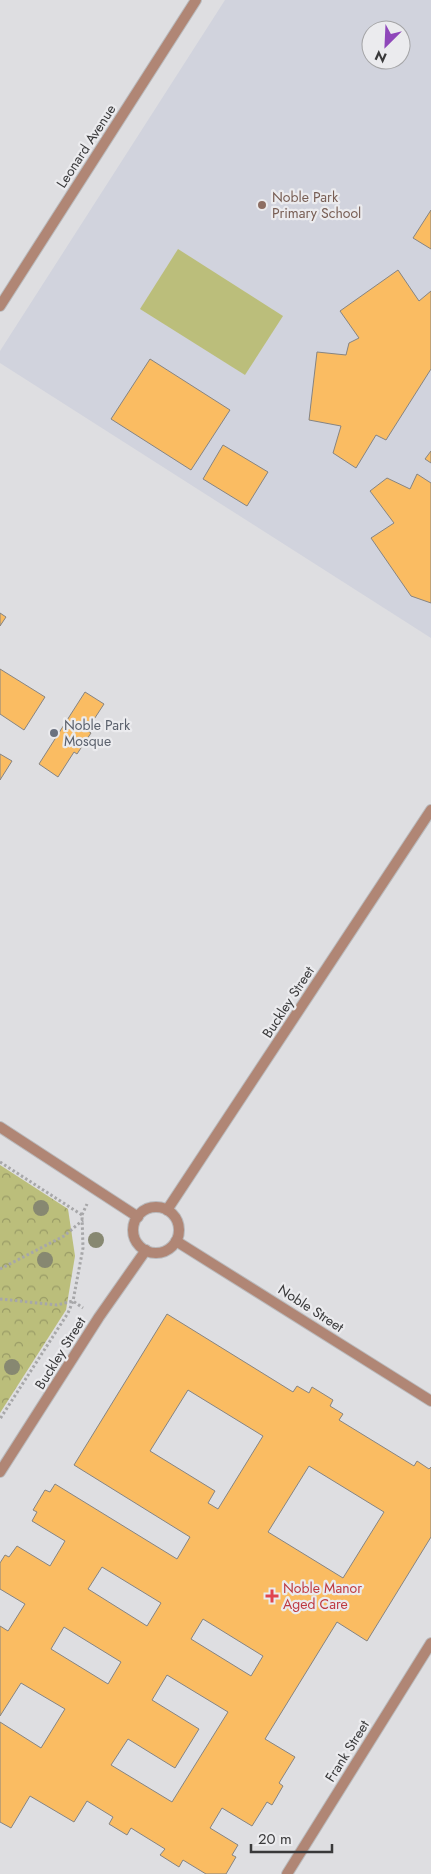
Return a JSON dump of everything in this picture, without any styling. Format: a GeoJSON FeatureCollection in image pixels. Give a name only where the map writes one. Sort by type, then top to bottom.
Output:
{"type":"FeatureCollection","features":[{"type":"Feature","properties":{"kind":"street","name":"Leonard Avenue"},"geometry":{"type":"LineString","coordinates":[[0,306],[196,0]]}},
{"type":"Feature","properties":{"kind":"street","name":"Buckley Street"},"geometry":{"type":"LineString","coordinates":[[168,1210],[431,810]]}},
{"type":"Feature","properties":{"kind":"street"},"geometry":{"type":"LineString","coordinates":[[0,1127],[138,1217]]}},
{"type":"Feature","properties":{"kind":"street"},"geometry":{"type":"LineString","coordinates":[[153,1208],[168,1210],[178,1222],[179,1230],[176,1241],[164,1252],[146,1250],[135,1238],[133,1231],[138,1217],[146,1210],[153,1208]]}},
{"type":"Feature","properties":{"kind":"street","name":"Noble Street"},"geometry":{"type":"LineString","coordinates":[[176,1241],[431,1401]]}},
{"type":"Feature","properties":{"kind":"street","name":"Buckley Street"},"geometry":{"type":"LineString","coordinates":[[0,1472],[99,1317],[146,1250]]}},
{"type":"Feature","properties":{"kind":"street","name":"Frank Street"},"geometry":{"type":"LineString","coordinates":[[287,1874],[431,1643]]}},
{"type":"Feature","properties":{"kind":"path"},"geometry":{"type":"LineString","coordinates":[[0,1162],[82,1215],[83,1220],[83,1248],[68,1313],[0,1419]]}},
{"type":"Feature","properties":{"kind":"path"},"geometry":{"type":"LineString","coordinates":[[0,1269],[64,1236],[83,1220]]}},
{"type":"Feature","properties":{"kind":"path"},"geometry":{"type":"LineString","coordinates":[[0,1299],[57,1305],[72,1301],[99,1317]]}},
{"type":"Feature","properties":{"kind":"shaded area","name":"Noble Park Primary School"},"geometry":{"type":"Polygon","coordinates":[[[225,0],[431,0],[431,638],[0,363],[0,351],[225,0]]]}},
{"type":"Feature","properties":{"kind":"green space"},"geometry":{"type":"Polygon","coordinates":[[[178,249],[283,316],[245,375],[140,309],[178,249]]]}},
{"type":"Feature","properties":{"kind":"green space"},"geometry":{"type":"Polygon","coordinates":[[[0,1165],[68,1209],[75,1256],[66,1310],[0,1413],[0,1165]]]}},
{"type":"Feature","properties":{"kind":"building"},"geometry":{"type":"Polygon","coordinates":[[[431,210],[431,249],[413,238],[431,210]]]}},
{"type":"Feature","properties":{"kind":"building"},"geometry":{"type":"Polygon","coordinates":[[[398,270],[419,301],[431,291],[431,369],[386,440],[376,435],[356,468],[333,453],[341,426],[309,420],[317,352],[346,355],[349,343],[359,338],[340,311],[398,270]]]}},
{"type":"Feature","properties":{"kind":"building"},"geometry":{"type":"Polygon","coordinates":[[[150,359],[230,410],[191,470],[111,419],[150,359]]]}},
{"type":"Feature","properties":{"kind":"building"},"geometry":{"type":"Polygon","coordinates":[[[223,445],[268,472],[247,506],[203,479],[223,445]]]}},
{"type":"Feature","properties":{"kind":"building"},"geometry":{"type":"Polygon","coordinates":[[[431,451],[431,463],[425,459],[431,451]]]}},
{"type":"Feature","properties":{"kind":"building"},"geometry":{"type":"Polygon","coordinates":[[[417,474],[431,483],[431,603],[411,596],[371,538],[394,523],[370,491],[387,478],[410,489],[417,474]]]}},
{"type":"Feature","properties":{"kind":"building"},"geometry":{"type":"Polygon","coordinates":[[[0,613],[6,617],[0,626],[0,613]]]}},
{"type":"Feature","properties":{"kind":"building"},"geometry":{"type":"Polygon","coordinates":[[[0,669],[45,697],[24,730],[0,714],[0,669]]]}},
{"type":"Feature","properties":{"kind":"building"},"geometry":{"type":"Polygon","coordinates":[[[85,692],[104,704],[87,730],[91,733],[77,754],[74,752],[58,777],[39,764],[85,692]]]}},
{"type":"Feature","properties":{"kind":"building"},"geometry":{"type":"Polygon","coordinates":[[[0,754],[12,761],[0,780],[0,754]]]}},
{"type":"Feature","properties":{"kind":"building","name":"Noble Manor Aged Care"},"geometry":{"type":"Polygon","coordinates":[[[167,1314],[293,1392],[297,1386],[309,1393],[312,1387],[333,1400],[330,1406],[343,1414],[339,1420],[414,1466],[417,1461],[429,1469],[431,1467],[431,1537],[367,1641],[337,1622],[265,1739],[295,1757],[279,1783],[283,1786],[272,1805],[267,1802],[252,1826],[222,1808],[210,1828],[238,1845],[232,1855],[236,1857],[226,1874],[206,1874],[183,1860],[179,1867],[160,1855],[165,1849],[131,1828],[127,1835],[109,1824],[113,1817],[87,1801],[74,1822],[30,1796],[11,1828],[0,1822],[0,1722],[41,1748],[65,1709],[21,1683],[0,1716],[0,1626],[8,1631],[25,1604],[0,1589],[0,1563],[5,1555],[9,1557],[17,1546],[50,1566],[65,1541],[32,1521],[37,1512],[33,1510],[45,1490],[50,1492],[55,1484],[177,1559],[190,1537],[74,1465],[167,1314]],[[188,1390],[150,1451],[215,1491],[208,1503],[218,1509],[263,1436],[188,1390]],[[309,1466],[268,1532],[343,1578],[384,1512],[309,1466]],[[102,1567],[88,1589],[147,1626],[161,1603],[102,1567]],[[203,1619],[191,1639],[251,1676],[263,1656],[203,1619]],[[64,1627],[51,1649],[108,1684],[121,1662],[64,1627]],[[167,1675],[152,1700],[199,1729],[175,1768],[128,1739],[111,1765],[172,1802],[228,1712],[167,1675]]]}},
{"type":"Feature","properties":{"kind":"place","name":"Noble Park Primary School"},"geometry":{"type":"Point","coordinates":[262,205]}},
{"type":"Feature","properties":{"kind":"place","name":"Noble Park Mosque"},"geometry":{"type":"Point","coordinates":[54,733]}},
{"type":"Feature","properties":{"kind":"place","name":"Noble Manor Aged Care"},"geometry":{"type":"Point","coordinates":[272,1596]}}]}
